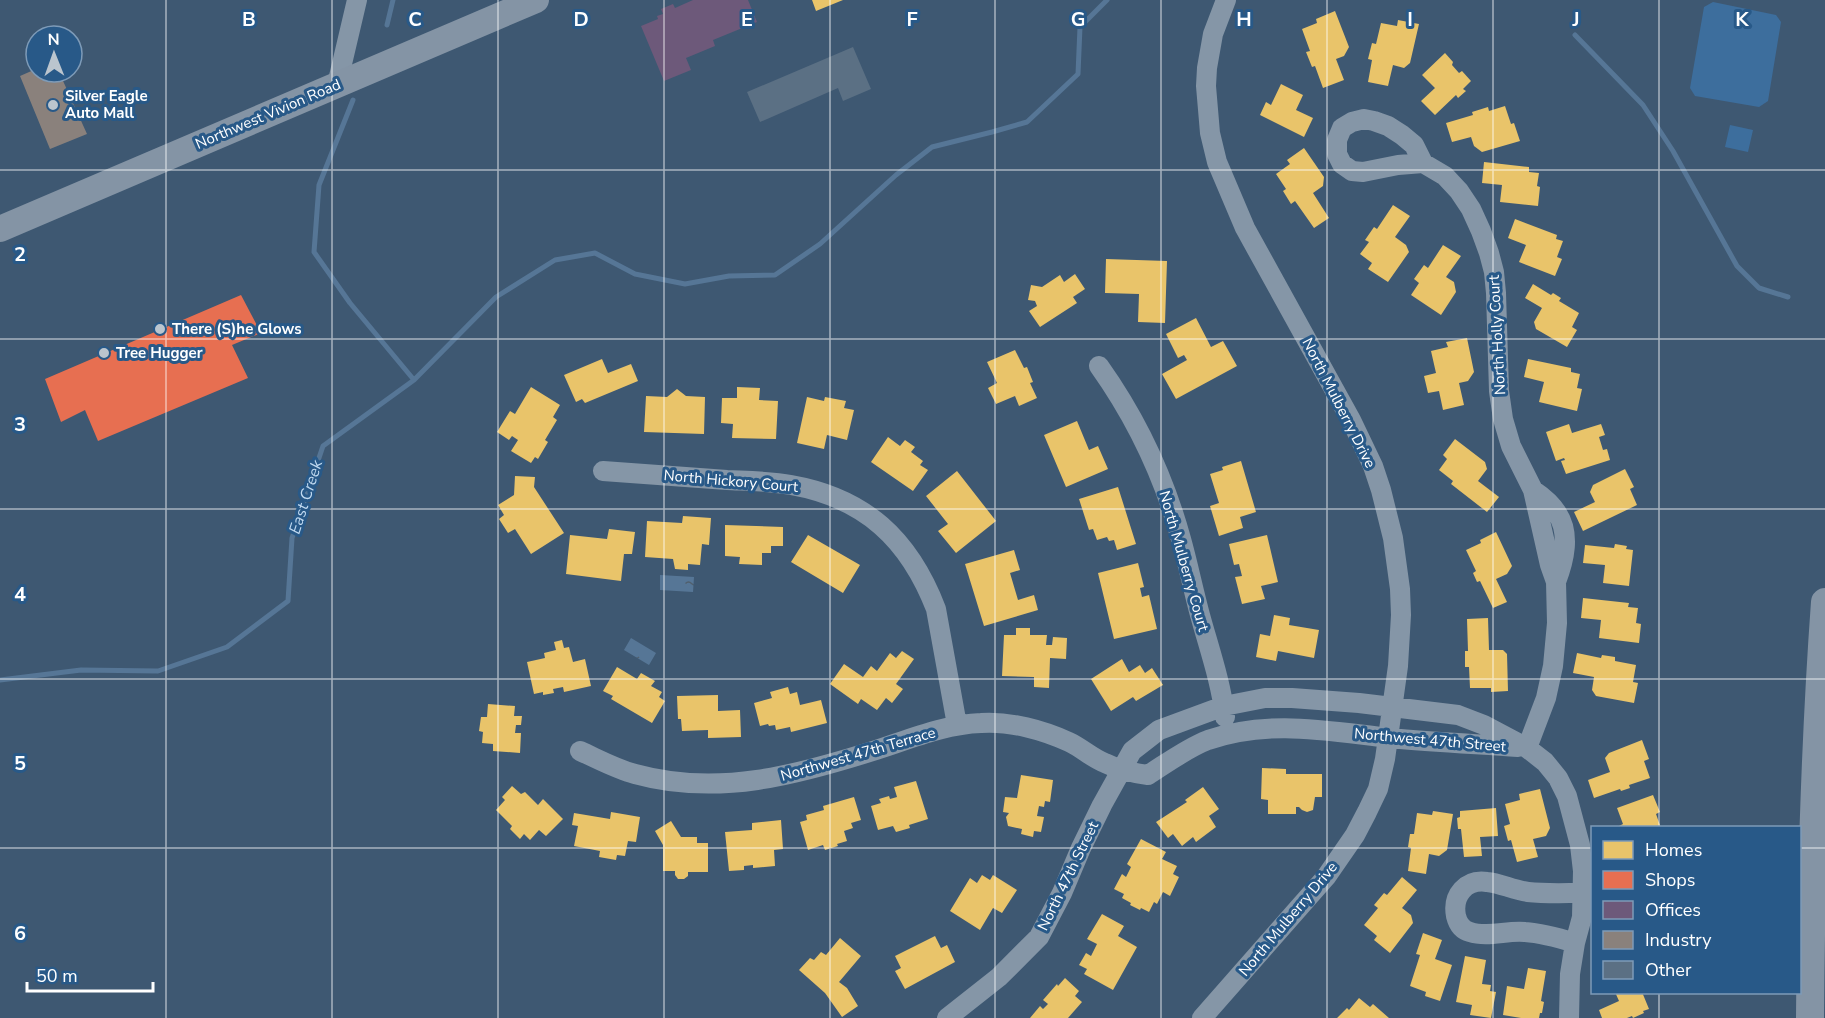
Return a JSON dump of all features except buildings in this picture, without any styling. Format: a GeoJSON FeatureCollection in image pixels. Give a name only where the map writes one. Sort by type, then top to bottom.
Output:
{"type":"FeatureCollection","features":[{"type":"Feature","properties":{"kind":"highway"},"geometry":{"type":"LineString","coordinates":[[1810,1018],[1814,816],[1825,602]]}},
{"type":"Feature","properties":{"kind":"main road","name":"Northwest Vivion Road"},"geometry":{"type":"LineString","coordinates":[[0,229],[536,0]]}},
{"type":"Feature","properties":{"kind":"street"},"geometry":{"type":"LineString","coordinates":[[337,85],[357,0]]}},
{"type":"Feature","properties":{"kind":"street","name":"North Mulberry Drive"},"geometry":{"type":"LineString","coordinates":[[1202,1018],[1307,899],[1341,856],[1359,827],[1378,789],[1389,738],[1400,649],[1400,598],[1393,538],[1381,490],[1352,420],[1245,228],[1217,162],[1210,133],[1206,86],[1207,68],[1213,34],[1226,0]]}},
{"type":"Feature","properties":{"kind":"street","name":"North Holly Court"},"geometry":{"type":"LineString","coordinates":[[1424,163],[1445,176],[1471,209],[1481,231],[1494,272],[1499,391],[1503,419],[1510,446],[1533,489],[1556,582],[1557,622],[1553,666],[1546,698],[1527,748]]}},
{"type":"Feature","properties":{"kind":"street","name":"North Mulberry Court"},"geometry":{"type":"LineString","coordinates":[[1100,366],[1140,432],[1168,501],[1180,537],[1224,706],[1228,734]]}},
{"type":"Feature","properties":{"kind":"street","name":"North Hickory Court"},"geometry":{"type":"LineString","coordinates":[[603,471],[789,484],[825,493],[848,502],[866,513],[882,525],[908,555],[930,593],[936,609],[957,725]]}},
{"type":"Feature","properties":{"kind":"street","name":"Northwest 47th Street"},"geometry":{"type":"LineString","coordinates":[[1122,771],[1132,751],[1160,730],[1224,706],[1265,698],[1317,699],[1392,706],[1458,716],[1484,724],[1527,748]]}},
{"type":"Feature","properties":{"kind":"street","name":"Northwest 47th Terrace"},"geometry":{"type":"LineString","coordinates":[[580,751],[616,768],[665,780],[705,783],[745,782],[784,776],[819,767],[957,725],[1009,724],[1031,729]]}},
{"type":"Feature","properties":{"kind":"street","name":"Northwest 47th Street"},"geometry":{"type":"LineString","coordinates":[[1031,729],[1070,742],[1103,763],[1122,771],[1148,775],[1205,741],[1256,729],[1286,728],[1527,748]]}},
{"type":"Feature","properties":{"kind":"street"},"geometry":{"type":"LineString","coordinates":[[1527,748],[1545,762],[1558,778],[1567,796],[1580,845],[1582,917],[1570,974],[1569,1018]]}},
{"type":"Feature","properties":{"kind":"street","name":"North 47th Street"},"geometry":{"type":"LineString","coordinates":[[947,1018],[999,977],[1039,937],[1062,894],[1102,805],[1122,771]]}},
{"type":"Feature","properties":{"kind":"street"},"geometry":{"type":"LineString","coordinates":[[1575,942],[1527,932],[1509,931],[1479,935],[1466,931],[1458,923],[1456,900],[1461,890],[1473,882],[1488,882],[1514,890],[1537,893],[1583,892]]}},
{"type":"Feature","properties":{"kind":"shaded area"},"geometry":{"type":"Polygon","coordinates":[[[1713,2],[1776,15],[1781,22],[1768,101],[1759,107],[1695,96],[1690,88],[1704,7],[1713,2]]]}},
{"type":"Feature","properties":{"kind":"shaded area"},"geometry":{"type":"Polygon","coordinates":[[[1730,125],[1753,130],[1748,152],[1725,147],[1730,125]]]}},
{"type":"Feature","properties":{"kind":"water"},"geometry":{"type":"Polygon","coordinates":[[[660,575],[694,577],[693,592],[660,590],[660,575]]]}},
{"type":"Feature","properties":{"kind":"water"},"geometry":{"type":"Polygon","coordinates":[[[631,638],[656,653],[649,665],[624,650],[631,638]]]}},
{"type":"Feature","properties":{"kind":"waterway","name":"East Creek"},"geometry":{"type":"LineString","coordinates":[[387,25],[393,0]]}},
{"type":"Feature","properties":{"kind":"waterway"},"geometry":{"type":"LineString","coordinates":[[414,380],[496,297],[555,260],[595,253],[635,274],[685,284],[729,276],[775,275],[820,244],[896,175],[932,147],[1027,122],[1078,74],[1080,27],[1107,0]]}},
{"type":"Feature","properties":{"kind":"waterway"},"geometry":{"type":"LineString","coordinates":[[1575,35],[1643,105],[1673,151],[1737,266],[1759,288],[1788,297]]}},
{"type":"Feature","properties":{"kind":"waterway","name":"East Creek"},"geometry":{"type":"LineString","coordinates":[[0,680],[81,670],[158,671],[227,647],[288,601],[292,538],[323,446],[414,380],[350,303],[314,252],[319,185],[353,100]]}},
{"type":"Feature","properties":{"kind":"place","name":"Silver Eagle Auto Mall"},"geometry":{"type":"Point","coordinates":[53,105]}},
{"type":"Feature","properties":{"kind":"place","name":"There (S)he Glows"},"geometry":{"type":"Point","coordinates":[160,329]}},
{"type":"Feature","properties":{"kind":"place","name":"Tree Hugger"},"geometry":{"type":"Point","coordinates":[104,353]}}]}
